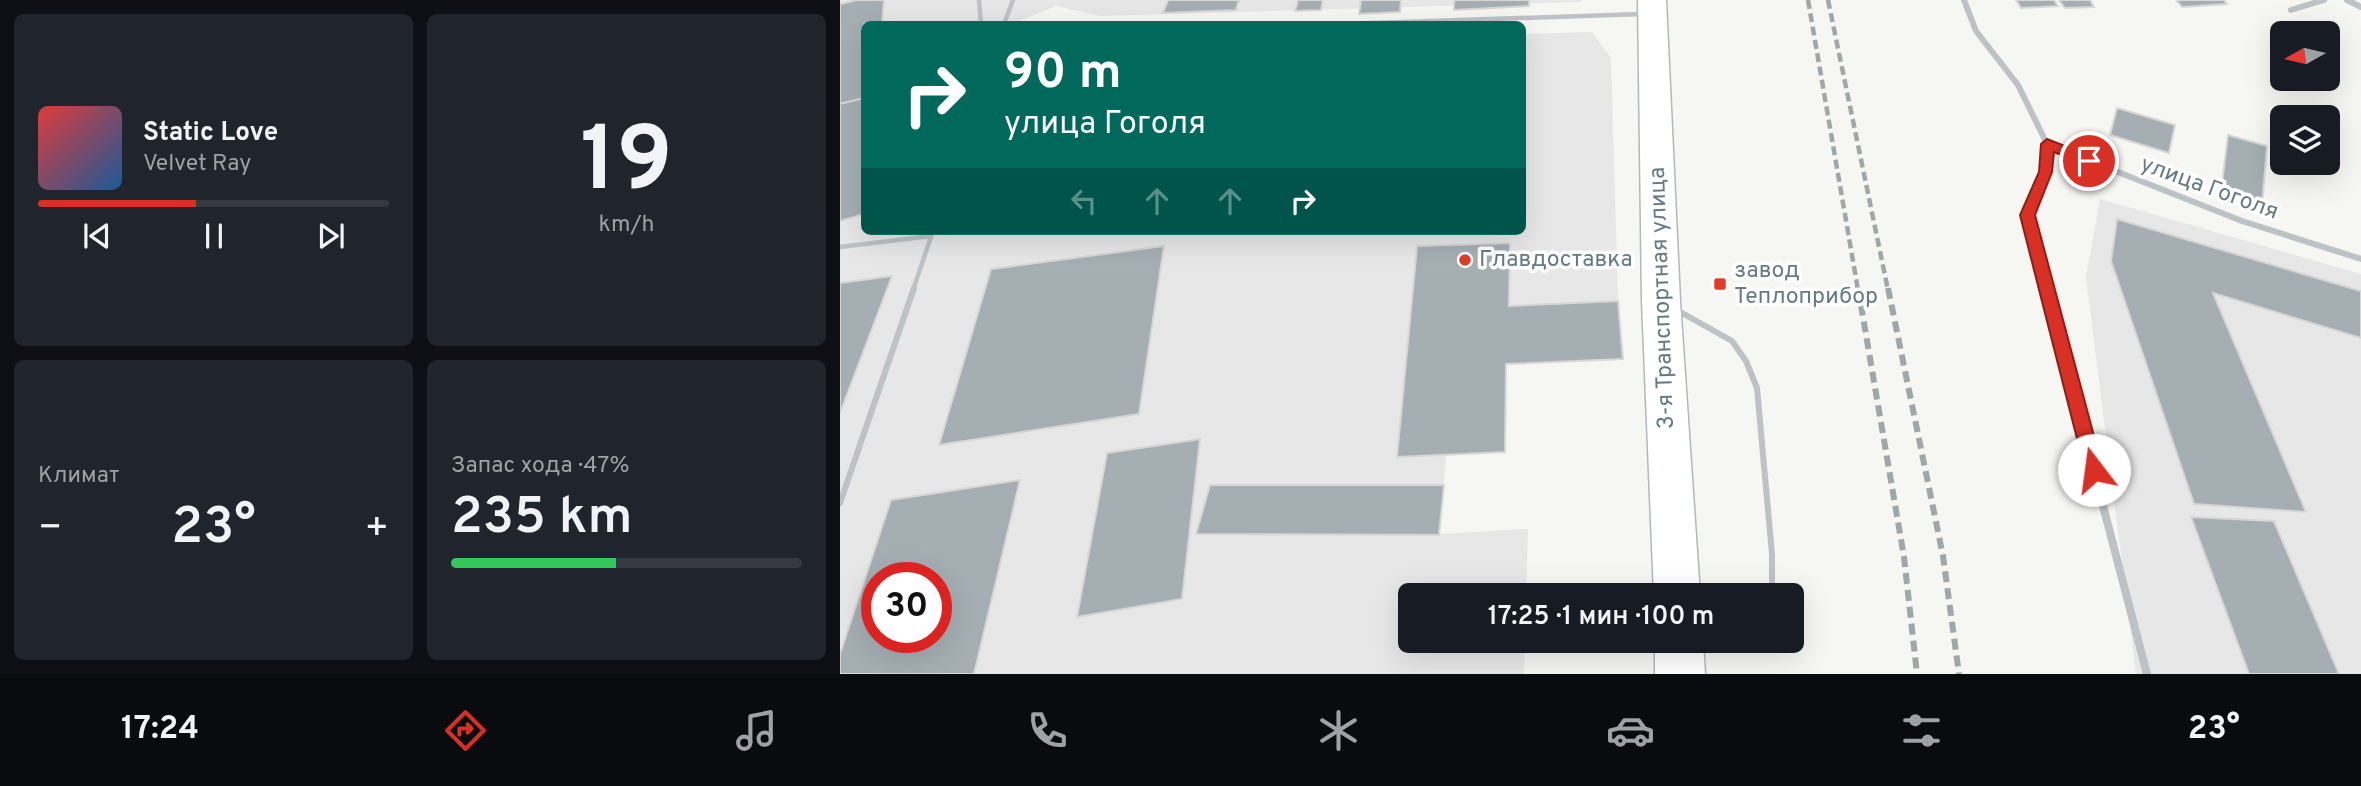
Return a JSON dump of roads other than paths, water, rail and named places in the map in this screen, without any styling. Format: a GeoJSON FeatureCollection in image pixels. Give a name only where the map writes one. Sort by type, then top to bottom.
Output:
{"type":"FeatureCollection","features":[{"type":"Feature","properties":{"kind":"street"},"geometry":{"type":"LineString","coordinates":[[1964,0],[1976,31],[2018,85],[2047,144],[2046,172],[2027,215],[2147,674]]}},
{"type":"Feature","properties":{"kind":"street"},"geometry":{"type":"LineString","coordinates":[[2291,10],[2324,0]]}},
{"type":"Feature","properties":{"kind":"street"},"geometry":{"type":"LineString","coordinates":[[2347,0],[2361,7]]}},
{"type":"Feature","properties":{"kind":"street","name":"3-я Транспортная улица"},"geometry":{"type":"LineString","coordinates":[[1652,7],[1661,302],[1676,583]]}},
{"type":"Feature","properties":{"kind":"street","name":"улица Гоголя"},"geometry":{"type":"LineString","coordinates":[[2047,144],[2130,178],[2320,248],[2361,259]]}},
{"type":"Feature","properties":{"kind":"street"},"geometry":{"type":"LineString","coordinates":[[1679,653],[1680,674]]}},
{"type":"Feature","properties":{"kind":"lane"},"geometry":{"type":"LineString","coordinates":[[979,0],[981,21]]}},
{"type":"Feature","properties":{"kind":"lane"},"geometry":{"type":"LineString","coordinates":[[1005,21],[1013,0]]}},
{"type":"Feature","properties":{"kind":"lane"},"geometry":{"type":"LineString","coordinates":[[1397,21],[1652,7]]}},
{"type":"Feature","properties":{"kind":"lane"},"geometry":{"type":"LineString","coordinates":[[840,247],[919,235]]}},
{"type":"Feature","properties":{"kind":"lane"},"geometry":{"type":"LineString","coordinates":[[840,503],[931,235]]}},
{"type":"Feature","properties":{"kind":"lane"},"geometry":{"type":"LineString","coordinates":[[1661,302],[1732,341],[1746,361],[1757,388],[1772,554],[1772,583]]}},
{"type":"Feature","properties":{"kind":"railway"},"geometry":{"type":"LineString","coordinates":[[1808,0],[1858,290]]}},
{"type":"Feature","properties":{"kind":"railway"},"geometry":{"type":"LineString","coordinates":[[1828,0],[1888,290]]}},
{"type":"Feature","properties":{"kind":"railway"},"geometry":{"type":"LineString","coordinates":[[1858,288],[1904,557],[1917,674]]}},
{"type":"Feature","properties":{"kind":"railway"},"geometry":{"type":"LineString","coordinates":[[1888,288],[1943,556],[1959,674]]}},
{"type":"Feature","properties":{"kind":"place","name":"Главдоставка"},"geometry":{"type":"Point","coordinates":[1465,260]}},
{"type":"Feature","properties":{"kind":"place","name":"завод Теплоприбор"},"geometry":{"type":"Point","coordinates":[1720,284]}}]}
